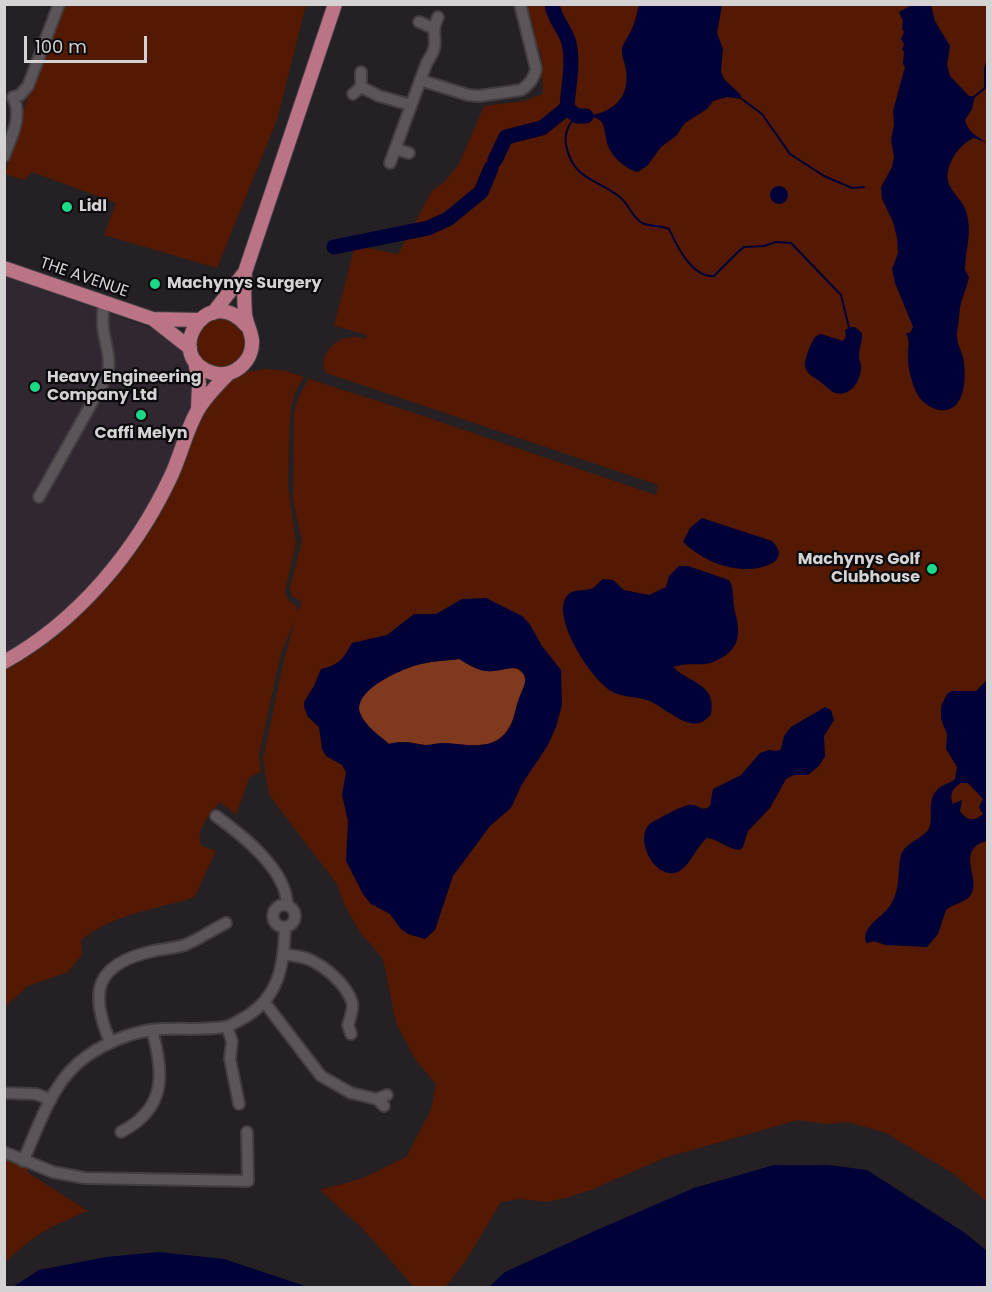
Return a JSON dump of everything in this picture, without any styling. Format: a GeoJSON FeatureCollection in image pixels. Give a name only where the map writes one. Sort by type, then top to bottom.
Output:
{"type":"FeatureCollection","features":[{"type":"Feature","properties":{"kind":"main road"},"geometry":{"type":"LineString","coordinates":[[4,662],[50,631],[84,600],[130,546],[151,515],[171,475],[198,409],[229,373],[240,368],[250,353],[252,338],[246,325],[245,272],[335,4]]}},
{"type":"Feature","properties":{"kind":"main road","name":"THE AVENUE"},"geometry":{"type":"LineString","coordinates":[[4,268],[153,319],[199,320]]}},
{"type":"Feature","properties":{"kind":"main road"},"geometry":{"type":"LineString","coordinates":[[213,313],[245,272]]}},
{"type":"Feature","properties":{"kind":"main road"},"geometry":{"type":"LineString","coordinates":[[198,409],[199,383],[192,354],[191,334],[199,320],[213,313],[228,312],[246,325]]}},
{"type":"Feature","properties":{"kind":"main road","name":"THE AVENUE"},"geometry":{"type":"LineString","coordinates":[[153,319],[192,354]]}},
{"type":"Feature","properties":{"kind":"main road"},"geometry":{"type":"LineString","coordinates":[[192,354],[199,366],[211,373],[229,373]]}},
{"type":"Feature","properties":{"kind":"street"},"geometry":{"type":"LineString","coordinates":[[4,156],[16,126],[18,112],[9,96],[20,95],[28,86],[59,4]]}},
{"type":"Feature","properties":{"kind":"street"},"geometry":{"type":"LineString","coordinates":[[420,80],[476,96],[525,88],[535,75],[536,69],[520,4]]}},
{"type":"Feature","properties":{"kind":"street"},"geometry":{"type":"LineString","coordinates":[[390,163],[420,80],[437,44],[433,27],[438,17]]}},
{"type":"Feature","properties":{"kind":"street"},"geometry":{"type":"LineString","coordinates":[[419,22],[433,27]]}},
{"type":"Feature","properties":{"kind":"street"},"geometry":{"type":"LineString","coordinates":[[361,72],[357,91],[411,105]]}},
{"type":"Feature","properties":{"kind":"street"},"geometry":{"type":"LineString","coordinates":[[395,149],[409,153]]}},
{"type":"Feature","properties":{"kind":"street"},"geometry":{"type":"LineString","coordinates":[[39,497],[107,376],[110,355],[103,327],[104,303]]}},
{"type":"Feature","properties":{"kind":"street"},"geometry":{"type":"LineString","coordinates":[[23,1161],[64,1077],[85,1057],[110,1042],[131,1034],[152,1030],[227,1027],[248,1016],[265,1003],[278,980],[284,954],[285,927],[295,918],[293,908],[287,905],[283,885],[270,865],[252,846],[216,816]]}},
{"type":"Feature","properties":{"kind":"street"},"geometry":{"type":"LineString","coordinates":[[110,1042],[102,1022],[99,996],[102,978],[116,964],[150,952],[183,945],[230,921]]}},
{"type":"Feature","properties":{"kind":"street"},"geometry":{"type":"LineString","coordinates":[[284,954],[307,958],[328,971],[344,988],[352,1003],[351,1016],[345,1029]]}},
{"type":"Feature","properties":{"kind":"street"},"geometry":{"type":"LineString","coordinates":[[265,1003],[321,1076],[351,1093],[383,1100]]}},
{"type":"Feature","properties":{"kind":"street"},"geometry":{"type":"LineString","coordinates":[[227,1027],[232,1041],[230,1059],[239,1108]]}},
{"type":"Feature","properties":{"kind":"street"},"geometry":{"type":"LineString","coordinates":[[118,1133],[136,1122],[157,1098],[161,1080],[159,1056],[152,1030]]}},
{"type":"Feature","properties":{"kind":"street"},"geometry":{"type":"LineString","coordinates":[[4,1093],[36,1094],[51,1100]]}},
{"type":"Feature","properties":{"kind":"street"},"geometry":{"type":"LineString","coordinates":[[4,1152],[53,1172],[85,1178],[248,1181],[246,1129]]}},
{"type":"Feature","properties":{"kind":"shaded area"},"geometry":{"type":"Polygon","coordinates":[[[61,5],[306,5],[277,120],[217,268],[104,235],[116,203],[32,172],[24,180],[5,174],[38,63],[61,5]]]}},
{"type":"Feature","properties":{"kind":"shaded area"},"geometry":{"type":"Polygon","coordinates":[[[527,5],[987,5],[987,1202],[954,1174],[886,1133],[848,1122],[826,1124],[798,1120],[664,1158],[591,1190],[566,1198],[546,1202],[519,1199],[501,1202],[465,1262],[445,1287],[414,1287],[362,1228],[320,1190],[363,1178],[406,1157],[431,1110],[436,1084],[415,1059],[396,1023],[383,959],[360,932],[345,906],[337,884],[269,795],[263,759],[284,660],[295,621],[281,653],[259,755],[261,771],[249,778],[236,815],[220,802],[204,822],[200,834],[202,846],[216,851],[196,894],[192,898],[119,919],[93,932],[81,941],[82,955],[68,972],[28,986],[5,1007],[5,668],[69,622],[173,485],[208,402],[236,376],[247,372],[266,369],[286,371],[304,377],[295,392],[291,408],[288,486],[296,543],[285,591],[288,600],[296,606],[298,611],[302,602],[292,596],[290,588],[302,541],[293,499],[294,415],[299,396],[309,379],[656,495],[658,485],[326,373],[324,367],[326,354],[334,344],[346,338],[366,339],[367,335],[334,326],[355,245],[398,254],[432,191],[446,180],[459,164],[484,106],[524,101],[543,94],[541,53],[538,48],[539,57],[528,23],[536,40],[527,5]]]}},
{"type":"Feature","properties":{"kind":"shaded area"},"geometry":{"type":"Polygon","coordinates":[[[639,5],[722,5],[717,33],[723,49],[721,71],[724,79],[740,94],[742,99],[727,97],[713,101],[707,109],[685,123],[676,136],[661,147],[648,165],[638,172],[624,165],[611,152],[601,121],[586,116],[604,112],[622,97],[626,70],[622,48],[636,18],[639,5]]]}},
{"type":"Feature","properties":{"kind":"shaded area"},"geometry":{"type":"Polygon","coordinates":[[[912,5],[931,5],[935,21],[950,46],[947,65],[950,76],[969,96],[975,96],[972,109],[965,120],[966,124],[973,134],[987,143],[974,138],[968,141],[957,152],[949,166],[948,181],[967,214],[969,233],[965,270],[969,277],[961,304],[957,331],[965,374],[963,392],[955,406],[948,410],[939,410],[923,402],[912,380],[908,364],[909,343],[906,333],[910,333],[913,327],[895,283],[892,269],[898,253],[897,238],[893,222],[882,199],[881,187],[892,167],[894,157],[891,140],[894,125],[893,111],[905,67],[902,50],[904,44],[901,39],[904,32],[903,21],[899,12],[912,5]]]}},
{"type":"Feature","properties":{"kind":"shaded area"},"geometry":{"type":"Polygon","coordinates":[[[779,186],[785,189],[788,195],[785,201],[779,204],[773,201],[770,195],[773,189],[779,186]]]}},
{"type":"Feature","properties":{"kind":"shaded area"},"geometry":{"type":"Polygon","coordinates":[[[4,275],[161,332],[178,345],[193,371],[194,393],[187,423],[162,481],[143,517],[108,566],[72,605],[37,634],[4,655],[4,275]]]}},
{"type":"Feature","properties":{"kind":"shaded area"},"geometry":{"type":"Polygon","coordinates":[[[216,319],[226,319],[238,326],[245,338],[245,348],[238,360],[226,367],[216,367],[201,356],[197,348],[197,338],[208,323],[216,319]]]}},
{"type":"Feature","properties":{"kind":"shaded area"},"geometry":{"type":"Polygon","coordinates":[[[855,327],[862,333],[859,356],[860,374],[852,388],[838,394],[806,370],[806,360],[816,336],[821,334],[843,341],[846,337],[845,330],[855,327]]]}},
{"type":"Feature","properties":{"kind":"shaded area"},"geometry":{"type":"Polygon","coordinates":[[[702,518],[772,541],[778,548],[777,559],[766,566],[743,569],[727,567],[696,553],[683,542],[690,528],[702,518]]]}},
{"type":"Feature","properties":{"kind":"shaded area"},"geometry":{"type":"Polygon","coordinates":[[[679,566],[688,566],[729,580],[738,625],[736,643],[723,657],[706,664],[673,667],[700,685],[710,696],[711,714],[704,721],[696,723],[680,719],[647,700],[615,693],[603,685],[584,662],[568,632],[564,618],[563,606],[567,596],[572,592],[593,588],[603,579],[613,580],[624,590],[649,595],[666,587],[669,576],[679,566]]]}},
{"type":"Feature","properties":{"kind":"shaded area"},"geometry":{"type":"Polygon","coordinates":[[[486,598],[522,616],[529,623],[542,646],[561,670],[562,705],[548,745],[522,784],[511,808],[490,826],[453,876],[435,930],[425,939],[408,934],[400,928],[390,914],[371,904],[363,894],[346,861],[348,821],[342,795],[346,772],[342,765],[326,756],[322,749],[319,727],[308,717],[304,702],[321,669],[332,666],[340,660],[352,643],[387,635],[414,614],[436,614],[462,599],[486,598]],[[459,659],[422,664],[380,682],[364,696],[360,705],[362,718],[389,744],[403,742],[425,745],[444,743],[479,745],[502,737],[514,718],[525,676],[520,670],[511,668],[484,671],[459,659]]]}},
{"type":"Feature","properties":{"kind":"shaded area"},"geometry":{"type":"Polygon","coordinates":[[[459,659],[485,671],[517,669],[525,677],[512,722],[501,737],[487,744],[478,745],[444,743],[425,745],[403,742],[389,744],[362,718],[360,705],[364,696],[380,682],[417,665],[459,659]]]}},
{"type":"Feature","properties":{"kind":"shaded area"},"geometry":{"type":"Polygon","coordinates":[[[987,680],[987,841],[977,845],[972,851],[970,858],[974,881],[971,895],[946,910],[938,934],[927,947],[885,945],[874,941],[867,943],[865,940],[868,929],[888,909],[894,898],[903,851],[928,830],[931,822],[933,796],[936,791],[955,779],[957,767],[946,749],[947,734],[941,719],[941,706],[947,694],[952,691],[976,691],[987,680]],[[961,783],[955,787],[951,798],[953,804],[962,800],[960,811],[965,817],[974,819],[983,814],[979,807],[983,799],[968,783],[961,783]]]}},
{"type":"Feature","properties":{"kind":"shaded area"},"geometry":{"type":"Polygon","coordinates":[[[825,707],[831,710],[834,720],[824,736],[825,756],[819,766],[808,775],[794,775],[786,779],[770,808],[748,831],[740,850],[707,838],[681,870],[672,873],[664,872],[656,866],[646,849],[644,839],[651,823],[685,806],[692,805],[704,809],[710,806],[713,789],[741,775],[760,753],[781,749],[784,736],[791,727],[825,707]]]}},
{"type":"Feature","properties":{"kind":"shaded area"},"geometry":{"type":"Polygon","coordinates":[[[5,1155],[27,1165],[27,1171],[30,1174],[88,1211],[43,1232],[5,1263],[5,1155]]]}},
{"type":"Feature","properties":{"kind":"shaded area"},"geometry":{"type":"Polygon","coordinates":[[[774,1165],[828,1165],[867,1170],[965,1233],[987,1251],[987,1287],[489,1287],[505,1272],[694,1188],[774,1165]]]}},
{"type":"Feature","properties":{"kind":"shaded area"},"geometry":{"type":"Polygon","coordinates":[[[159,1252],[224,1259],[308,1287],[13,1287],[39,1270],[106,1257],[159,1252]]]}},
{"type":"Feature","properties":{"kind":"waterway"},"geometry":{"type":"LineString","coordinates":[[552,4],[567,38],[570,51],[571,67],[567,108]]}},
{"type":"Feature","properties":{"kind":"waterway"},"geometry":{"type":"LineString","coordinates":[[975,96],[985,88],[985,68],[988,59]]}},
{"type":"Feature","properties":{"kind":"waterway"},"geometry":{"type":"LineString","coordinates":[[742,99],[762,114],[790,154],[824,176],[852,188],[864,187]]}},
{"type":"Feature","properties":{"kind":"waterway"},"geometry":{"type":"LineString","coordinates":[[495,160],[506,137],[542,128],[567,108],[577,116],[586,116]]}},
{"type":"Feature","properties":{"kind":"waterway"},"geometry":{"type":"LineString","coordinates":[[577,116],[566,133],[566,145],[574,166],[588,178],[621,198],[642,223],[669,229],[686,260],[699,272],[714,276],[744,247],[764,246],[776,242],[791,243],[841,295],[849,328]]}},
{"type":"Feature","properties":{"kind":"waterway"},"geometry":{"type":"LineString","coordinates":[[334,247],[428,228],[448,219],[481,192],[491,168]]}},
{"type":"Feature","properties":{"kind":"place","name":"Lidl"},"geometry":{"type":"Point","coordinates":[67,207]}},
{"type":"Feature","properties":{"kind":"place","name":"Machynys Surgery"},"geometry":{"type":"Point","coordinates":[155,284]}},
{"type":"Feature","properties":{"kind":"place","name":"Heavy Engineering Company Ltd"},"geometry":{"type":"Point","coordinates":[35,387]}},
{"type":"Feature","properties":{"kind":"place","name":"Caffi Melyn"},"geometry":{"type":"Point","coordinates":[141,415]}},
{"type":"Feature","properties":{"kind":"place","name":"Machynys Golf Clubhouse"},"geometry":{"type":"Point","coordinates":[932,569]}}]}
